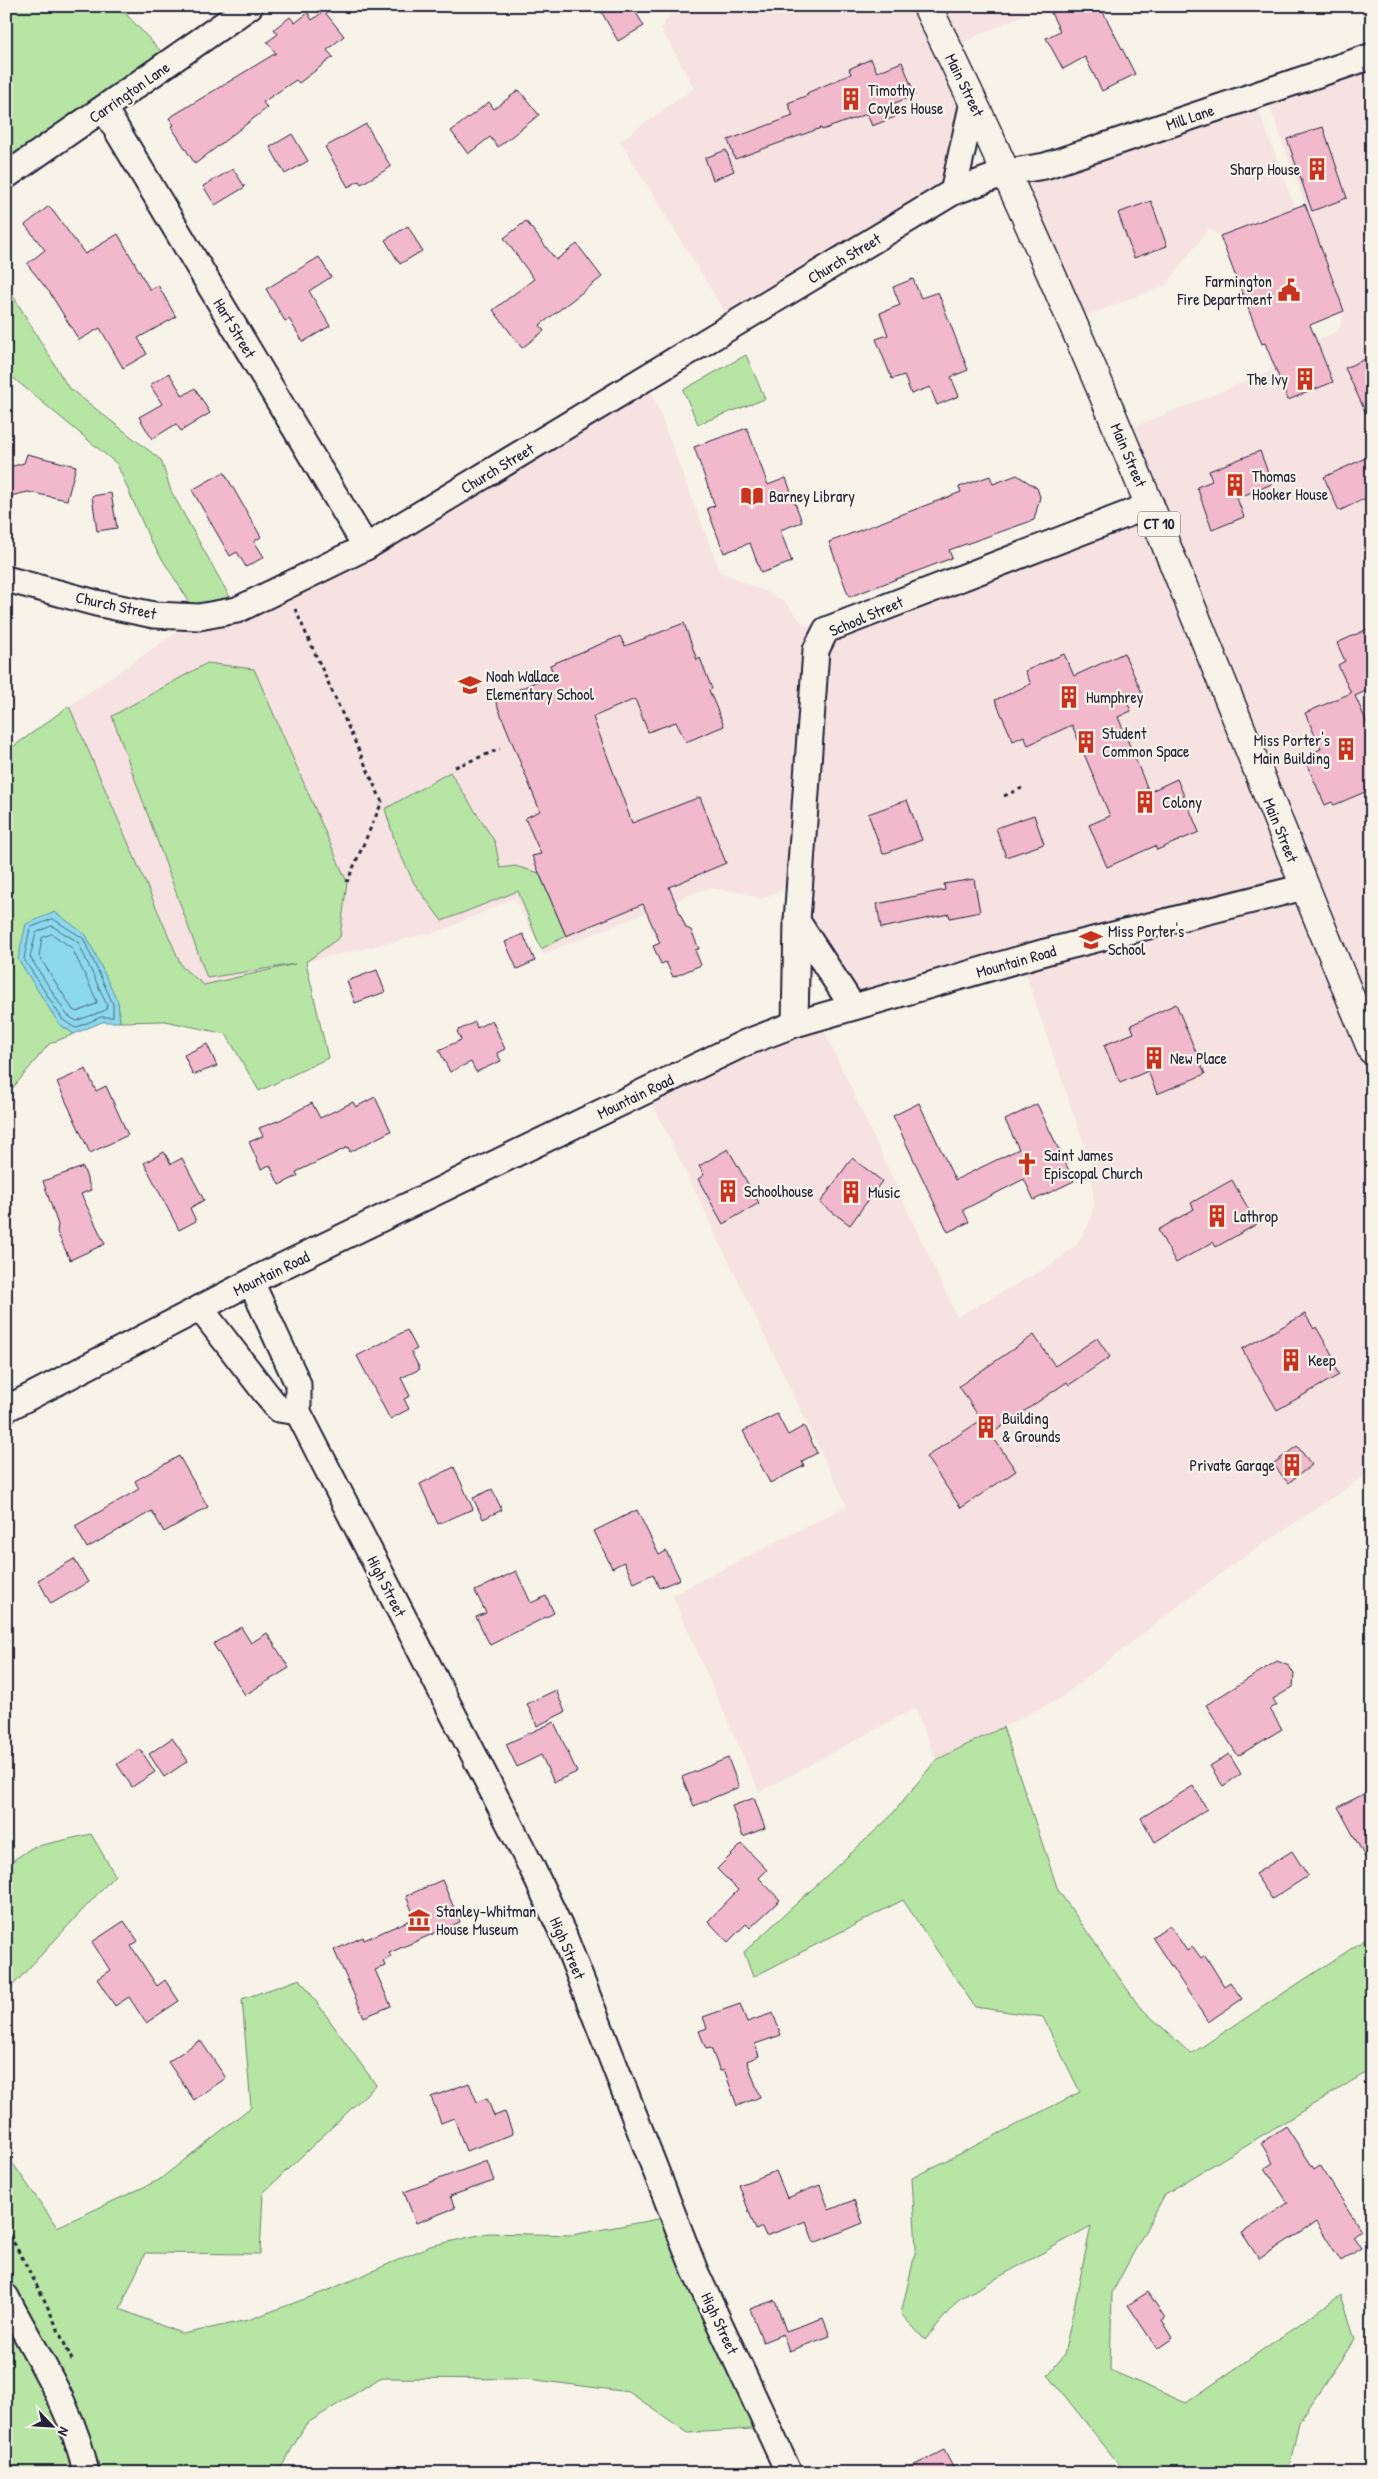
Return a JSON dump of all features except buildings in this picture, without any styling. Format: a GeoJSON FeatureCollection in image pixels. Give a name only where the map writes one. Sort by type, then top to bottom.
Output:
{"type":"FeatureCollection","features":[{"type":"Feature","properties":{"kind":"highway","name":"Main Street"},"geometry":{"type":"LineString","coordinates":[[927,6],[1008,172],[1151,505],[1304,887],[1372,1050]]}},
{"type":"Feature","properties":{"kind":"street","name":"Carrington Lane"},"geometry":{"type":"LineString","coordinates":[[6,176],[105,110],[250,6]]}},
{"type":"Feature","properties":{"kind":"street","name":"Mill Lane"},"geometry":{"type":"LineString","coordinates":[[1008,172],[1045,166],[1372,56]]}},
{"type":"Feature","properties":{"kind":"street"},"geometry":{"type":"LineString","coordinates":[[953,192],[974,102]]}},
{"type":"Feature","properties":{"kind":"street","name":"Hart Street"},"geometry":{"type":"LineString","coordinates":[[105,110],[366,547]]}},
{"type":"Feature","properties":{"kind":"street","name":"Church Street"},"geometry":{"type":"LineString","coordinates":[[6,579],[96,603],[154,615],[199,617],[237,610],[366,547],[953,192],[1008,172]]}},
{"type":"Feature","properties":{"kind":"street","name":"School Street"},"geometry":{"type":"LineString","coordinates":[[795,1024],[797,921],[816,650],[826,630],[1151,505]]}},
{"type":"Feature","properties":{"kind":"street","name":"Mountain Road"},"geometry":{"type":"LineString","coordinates":[[6,1409],[250,1282],[745,1043],[795,1024],[1045,952],[1304,887]]}},
{"type":"Feature","properties":{"kind":"street"},"geometry":{"type":"LineString","coordinates":[[797,921],[853,1007]]}},
{"type":"Feature","properties":{"kind":"street","name":"High Street"},"geometry":{"type":"LineString","coordinates":[[250,1282],[298,1384],[298,1412],[532,1868],[564,1936],[696,2272],[789,2473]]}},
{"type":"Feature","properties":{"kind":"street"},"geometry":{"type":"LineString","coordinates":[[200,1308],[278,1409],[298,1412]]}},
{"type":"Feature","properties":{"kind":"street"},"geometry":{"type":"LineString","coordinates":[[6,2297],[71,2421],[83,2455],[86,2473]]}},
{"type":"Feature","properties":{"kind":"path"},"geometry":{"type":"LineString","coordinates":[[292,604],[382,802],[347,882]]}},
{"type":"Feature","properties":{"kind":"path"},"geometry":{"type":"LineString","coordinates":[[455,767],[500,749]]}},
{"type":"Feature","properties":{"kind":"path"},"geometry":{"type":"LineString","coordinates":[[1004,796],[1022,788]]}},
{"type":"Feature","properties":{"kind":"shaded area"},"geometry":{"type":"Polygon","coordinates":[[[675,6],[1043,6],[948,49],[973,102],[953,192],[733,325],[620,141],[694,88],[661,28],[675,6]]]}},
{"type":"Feature","properties":{"kind":"shaded area","name":"Miss Porter's School"},"geometry":{"type":"Polygon","coordinates":[[[1372,56],[1372,1471],[1226,1569],[1059,1699],[936,1760],[915,1708],[759,1792],[672,1595],[847,1506],[646,1090],[818,1017],[957,1317],[1053,1264],[1077,1244],[1088,1226],[1094,1206],[1091,1165],[1021,960],[853,1007],[797,921],[800,881],[761,899],[740,892],[707,888],[543,954],[515,898],[440,931],[204,985],[182,967],[69,706],[199,617],[237,610],[646,378],[720,572],[782,599],[803,624],[826,630],[1151,505],[1120,433],[1298,360],[1295,351],[1339,330],[1344,311],[1264,91],[1372,56]]]}},
{"type":"Feature","properties":{"kind":"shaded area"},"geometry":{"type":"Polygon","coordinates":[[[1253,95],[1295,208],[1220,236],[1209,228],[1166,285],[1072,321],[1008,172],[1253,95]]]}},
{"type":"Feature","properties":{"kind":"green space"},"geometry":{"type":"Polygon","coordinates":[[[6,6],[88,6],[125,13],[171,62],[6,176],[6,6]]]}},
{"type":"Feature","properties":{"kind":"green space"},"geometry":{"type":"Polygon","coordinates":[[[6,284],[68,387],[161,460],[171,491],[237,610],[199,617],[150,540],[117,464],[6,372],[6,284]]]}},
{"type":"Feature","properties":{"kind":"green space"},"geometry":{"type":"Polygon","coordinates":[[[746,355],[765,399],[698,424],[683,390],[746,355]]]}},
{"type":"Feature","properties":{"kind":"green space"},"geometry":{"type":"Polygon","coordinates":[[[207,663],[254,669],[347,882],[340,937],[306,962],[328,1058],[259,1091],[226,1034],[165,1021],[120,1022],[118,1002],[59,1024],[74,1034],[49,1044],[7,1095],[6,1111],[6,752],[69,706],[182,967],[204,985],[295,964],[207,978],[112,716],[207,663]]]}},
{"type":"Feature","properties":{"kind":"green space"},"geometry":{"type":"Polygon","coordinates":[[[450,772],[495,842],[500,868],[515,866],[539,873],[566,936],[541,949],[518,891],[442,921],[414,883],[396,845],[385,809],[450,772]]]}},
{"type":"Feature","properties":{"kind":"green space"},"geometry":{"type":"Polygon","coordinates":[[[1003,1727],[1058,1890],[1139,2006],[1191,2054],[1372,1935],[1372,2069],[1165,2194],[1112,2293],[1110,2370],[1186,2403],[1341,2295],[1355,2339],[1299,2422],[1288,2473],[1126,2473],[1048,2375],[1064,2355],[1091,2226],[959,2299],[925,2340],[901,2314],[916,2249],[912,2178],[1080,2092],[1043,2017],[975,2007],[903,1900],[753,1977],[744,1952],[889,1818],[936,1760],[1003,1727]]]}},
{"type":"Feature","properties":{"kind":"green space"},"geometry":{"type":"Polygon","coordinates":[[[91,1834],[115,1875],[6,1993],[6,1865],[33,1847],[91,1834]]]}},
{"type":"Feature","properties":{"kind":"green space"},"geometry":{"type":"Polygon","coordinates":[[[300,1979],[376,2085],[263,2193],[260,2254],[145,2253],[120,2309],[183,2334],[248,2320],[329,2290],[430,2246],[488,2233],[572,2235],[674,2216],[768,2428],[688,2433],[629,2392],[528,2379],[380,2378],[306,2424],[278,2473],[6,2473],[6,2148],[7,2155],[57,2227],[159,2180],[251,2107],[242,1999],[300,1979]]]}},
{"type":"Feature","properties":{"kind":"water"},"geometry":{"type":"Polygon","coordinates":[[[55,912],[86,935],[118,1002],[120,1022],[102,1022],[74,1034],[59,1024],[18,959],[26,924],[55,912]]]}},
{"type":"Feature","properties":{"kind":"place","name":"Timothy Coyles House"},"geometry":{"type":"Point","coordinates":[851,99]}},
{"type":"Feature","properties":{"kind":"place","name":"Sharp House"},"geometry":{"type":"Point","coordinates":[1317,169]}},
{"type":"Feature","properties":{"kind":"place","name":"Farmington Fire Department"},"geometry":{"type":"Point","coordinates":[1289,290]}},
{"type":"Feature","properties":{"kind":"place","name":"The Ivy"},"geometry":{"type":"Point","coordinates":[1305,379]}},
{"type":"Feature","properties":{"kind":"place","name":"Thomas Hooker House"},"geometry":{"type":"Point","coordinates":[1235,485]}},
{"type":"Feature","properties":{"kind":"place","name":"Barney Library"},"geometry":{"type":"Point","coordinates":[752,496]}},
{"type":"Feature","properties":{"kind":"place","name":"Noah Wallace Elementary School"},"geometry":{"type":"Point","coordinates":[470,685]}},
{"type":"Feature","properties":{"kind":"place","name":"Humphrey"},"geometry":{"type":"Point","coordinates":[1069,697]}},
{"type":"Feature","properties":{"kind":"place","name":"Student Common Space"},"geometry":{"type":"Point","coordinates":[1086,742]}},
{"type":"Feature","properties":{"kind":"place","name":"Miss Porter's Main Building"},"geometry":{"type":"Point","coordinates":[1346,749]}},
{"type":"Feature","properties":{"kind":"place","name":"Colony"},"geometry":{"type":"Point","coordinates":[1145,802]}},
{"type":"Feature","properties":{"kind":"place","name":"Miss Porter's School"},"geometry":{"type":"Point","coordinates":[1091,940]}},
{"type":"Feature","properties":{"kind":"place","name":"New Place"},"geometry":{"type":"Point","coordinates":[1154,1058]}},
{"type":"Feature","properties":{"kind":"place","name":"Saint James Episcopal Church"},"geometry":{"type":"Point","coordinates":[1027,1164]}},
{"type":"Feature","properties":{"kind":"place","name":"Schoolhouse"},"geometry":{"type":"Point","coordinates":[728,1191]}},
{"type":"Feature","properties":{"kind":"place","name":"Music"},"geometry":{"type":"Point","coordinates":[851,1192]}},
{"type":"Feature","properties":{"kind":"place","name":"Lathrop"},"geometry":{"type":"Point","coordinates":[1217,1216]}},
{"type":"Feature","properties":{"kind":"place","name":"Keep"},"geometry":{"type":"Point","coordinates":[1291,1360]}},
{"type":"Feature","properties":{"kind":"place","name":"Building & Grounds"},"geometry":{"type":"Point","coordinates":[986,1427]}},
{"type":"Feature","properties":{"kind":"place","name":"Private Garage"},"geometry":{"type":"Point","coordinates":[1292,1465]}},
{"type":"Feature","properties":{"kind":"place","name":"Stanley-Whitman House Museum"},"geometry":{"type":"Point","coordinates":[419,1920]}}]}
